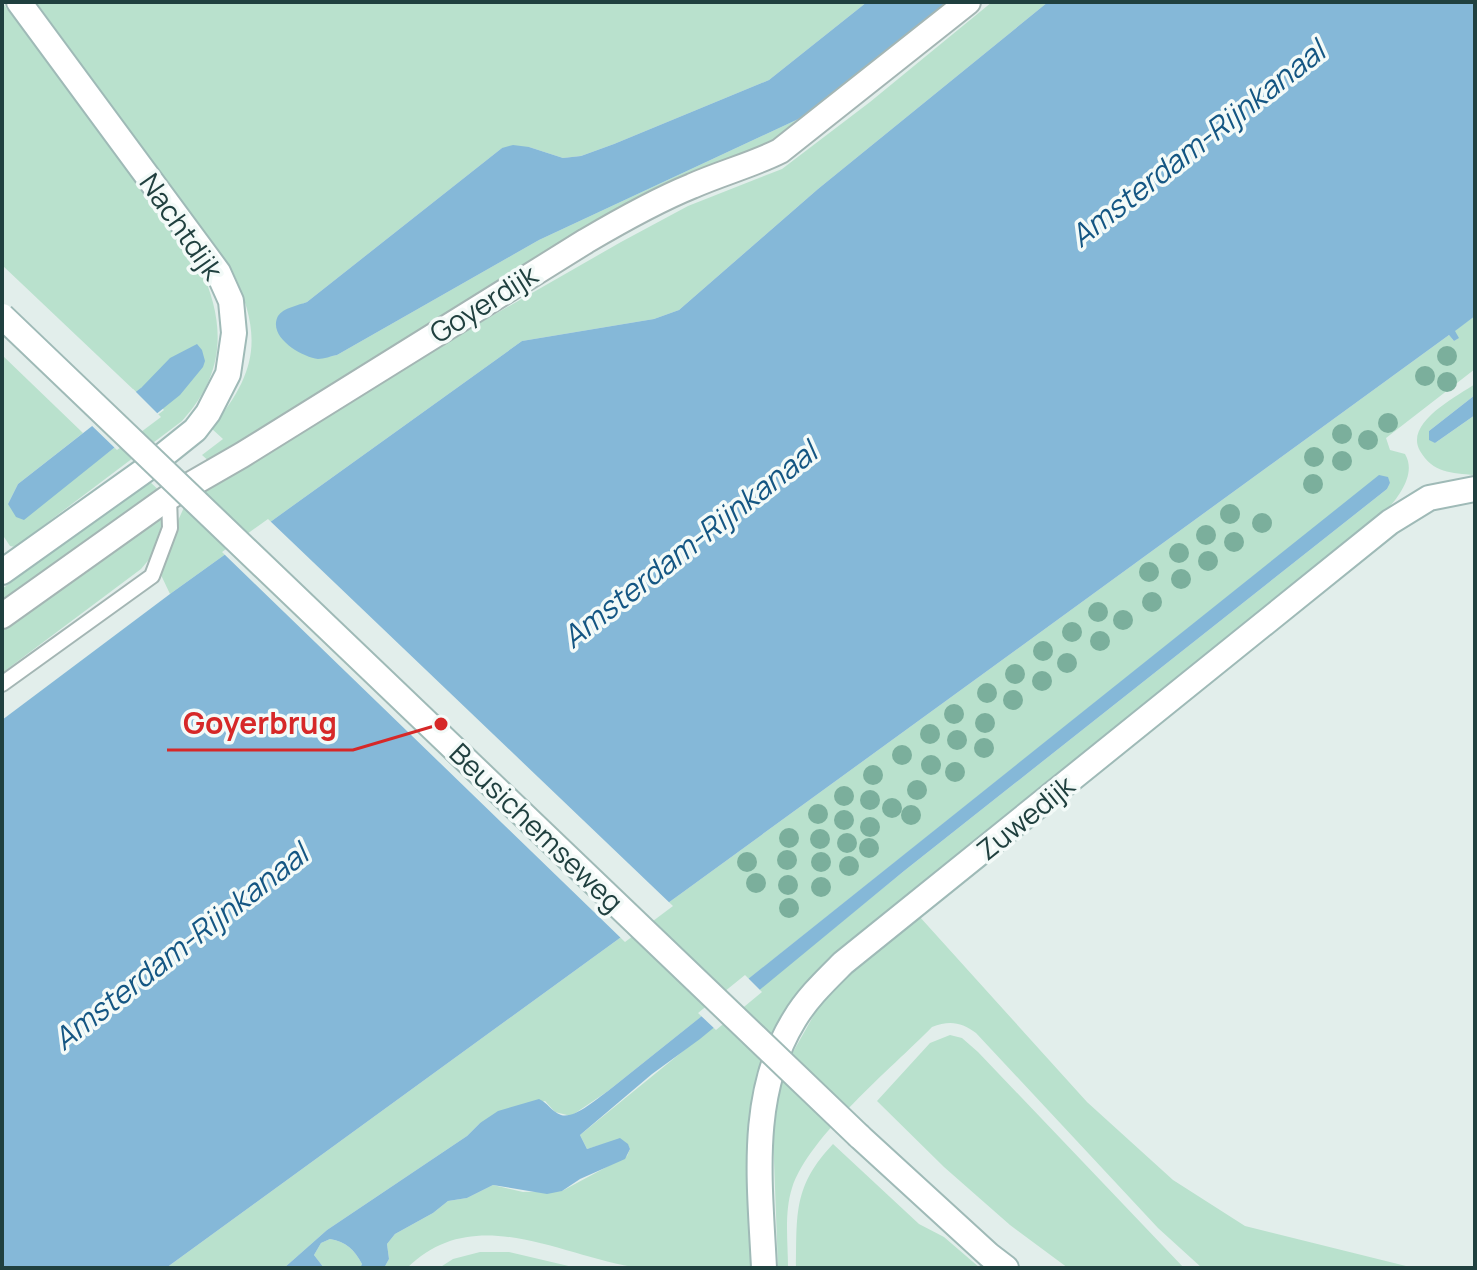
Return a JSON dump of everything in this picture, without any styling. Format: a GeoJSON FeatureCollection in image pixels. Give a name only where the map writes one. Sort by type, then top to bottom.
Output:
{"type":"FeatureCollection","features":[{"type":"Feature","properties":{"kind":"street","name":"Nachtdijk"},"geometry":{"type":"LineString","coordinates":[[2,572],[145,470],[195,430],[208,413],[228,374],[234,333],[231,301],[218,272],[19,2]]}},
{"type":"Feature","properties":{"kind":"street","name":"Goyerdijk"},"geometry":{"type":"LineString","coordinates":[[2,616],[169,497],[242,455],[511,286],[629,216],[690,186],[780,151],[968,2]]}},
{"type":"Feature","properties":{"kind":"street","name":"Beusichemseweg"},"geometry":{"type":"LineString","coordinates":[[2,316],[859,1136],[1006,1268]]}},
{"type":"Feature","properties":{"kind":"street","name":"Zuwedijk"},"geometry":{"type":"LineString","coordinates":[[764,1268],[761,1113],[780,1046],[794,1019],[814,992],[843,963],[1390,522],[1429,498],[1475,489]]}},
{"type":"Feature","properties":{"kind":"lane"},"geometry":{"type":"LineString","coordinates":[[2,684],[152,576],[170,528],[169,497]]}},
{"type":"Feature","properties":{"kind":"green space"},"geometry":{"type":"Polygon","coordinates":[[[2,2],[200,267],[214,308],[217,328],[214,366],[207,385],[182,421],[15,547],[10,546],[2,534],[2,355],[83,433],[18,484],[8,504],[102,457],[164,410],[142,387],[136,392],[2,265],[2,2]]]}},
{"type":"Feature","properties":{"kind":"green space"},"geometry":{"type":"Polygon","coordinates":[[[36,2],[867,2],[769,80],[614,144],[581,156],[563,158],[529,147],[502,148],[307,302],[283,312],[276,325],[286,341],[301,352],[328,357],[337,355],[539,240],[807,115],[948,2],[959,2],[787,139],[213,465],[202,455],[223,439],[211,428],[238,389],[251,353],[251,334],[242,293],[232,270],[36,2]]]}},
{"type":"Feature","properties":{"kind":"green space"},"geometry":{"type":"Polygon","coordinates":[[[992,2],[1048,2],[818,189],[679,310],[654,319],[522,341],[170,594],[161,575],[162,565],[186,503],[291,431],[621,242],[688,206],[782,169],[992,2]]]}},
{"type":"Feature","properties":{"kind":"green space"},"geometry":{"type":"Polygon","coordinates":[[[1475,316],[1475,369],[1386,438],[1390,450],[1405,454],[1409,470],[1400,493],[1385,512],[1011,812],[806,985],[785,1011],[775,1032],[751,1268],[640,1268],[520,1239],[490,1235],[462,1238],[434,1248],[407,1268],[384,1268],[389,1259],[387,1244],[395,1234],[448,1201],[467,1198],[493,1185],[523,1192],[562,1191],[627,1156],[630,1149],[620,1139],[587,1149],[580,1135],[904,871],[1387,489],[1390,483],[1379,476],[608,1091],[571,1116],[555,1112],[545,1101],[480,1123],[467,1136],[327,1230],[284,1268],[166,1268],[1449,335],[1454,341],[1458,338],[1454,331],[1475,316]]]}},
{"type":"Feature","properties":{"kind":"green space"},"geometry":{"type":"Polygon","coordinates":[[[1475,384],[1475,395],[1429,431],[1435,443],[1475,415],[1475,475],[1437,468],[1420,451],[1417,441],[1419,431],[1434,412],[1475,384]]]}},
{"type":"Feature","properties":{"kind":"green space"},"geometry":{"type":"Polygon","coordinates":[[[148,480],[166,497],[2,608],[2,589],[148,480]]]}},
{"type":"Feature","properties":{"kind":"green space"},"geometry":{"type":"Polygon","coordinates":[[[166,510],[152,556],[141,569],[2,673],[2,624],[166,510]]]}},
{"type":"Feature","properties":{"kind":"green space"},"geometry":{"type":"Polygon","coordinates":[[[919,916],[1087,1102],[1173,1180],[1245,1226],[1414,1268],[1202,1268],[1158,1228],[976,1033],[960,1024],[944,1023],[932,1027],[853,1103],[815,1147],[792,1188],[787,1218],[788,1268],[778,1268],[773,1134],[777,1096],[793,1052],[823,999],[850,972],[919,916]]]}},
{"type":"Feature","properties":{"kind":"green space"},"geometry":{"type":"Polygon","coordinates":[[[950,1035],[962,1038],[978,1052],[1184,1268],[1068,1268],[1010,1225],[944,1167],[877,1101],[930,1043],[950,1035]]]}},
{"type":"Feature","properties":{"kind":"green space"},"geometry":{"type":"Polygon","coordinates":[[[833,1144],[919,1224],[944,1237],[980,1268],[796,1268],[798,1216],[804,1187],[833,1144]]]}},
{"type":"Feature","properties":{"kind":"green space"},"geometry":{"type":"Polygon","coordinates":[[[330,1239],[353,1250],[362,1264],[360,1268],[324,1268],[314,1255],[321,1243],[330,1239]]]}},
{"type":"Feature","properties":{"kind":"green space"},"geometry":{"type":"Polygon","coordinates":[[[480,1252],[509,1252],[577,1268],[439,1268],[453,1259],[480,1252]]]}},
{"type":"Feature","properties":{"kind":"water"},"geometry":{"type":"Polygon","coordinates":[[[867,2],[948,2],[807,115],[539,240],[337,355],[318,359],[303,354],[288,345],[277,331],[280,313],[307,302],[502,148],[513,145],[529,147],[563,158],[581,156],[614,144],[769,80],[867,2]]]}},
{"type":"Feature","properties":{"kind":"water","name":"Amsterdam-Rijnkanaal"},"geometry":{"type":"Polygon","coordinates":[[[1048,2],[1475,2],[1475,316],[1455,331],[1459,338],[1454,341],[1449,335],[166,1268],[2,1268],[2,720],[170,594],[522,341],[654,319],[679,310],[818,189],[1048,2]]]}},
{"type":"Feature","properties":{"kind":"water"},"geometry":{"type":"Polygon","coordinates":[[[197,344],[205,361],[203,367],[180,395],[24,520],[16,517],[8,504],[18,484],[142,387],[170,358],[197,344]]]}},
{"type":"Feature","properties":{"kind":"water"},"geometry":{"type":"Polygon","coordinates":[[[1475,395],[1475,415],[1435,443],[1429,440],[1429,431],[1475,395]]]}},
{"type":"Feature","properties":{"kind":"water"},"geometry":{"type":"Polygon","coordinates":[[[1379,475],[1388,477],[1390,483],[1387,489],[904,871],[580,1135],[587,1149],[620,1138],[630,1149],[625,1159],[580,1179],[562,1191],[547,1194],[493,1185],[467,1198],[448,1201],[395,1234],[387,1244],[389,1259],[384,1268],[360,1268],[362,1264],[353,1250],[330,1239],[321,1243],[314,1255],[324,1268],[284,1268],[327,1230],[467,1136],[498,1111],[539,1099],[558,1114],[567,1115],[592,1103],[1379,475]]]}},
{"type":"Feature","properties":{"kind":"pier"},"geometry":{"type":"Polygon","coordinates":[[[133,389],[161,417],[117,450],[89,423],[133,389]]]}},
{"type":"Feature","properties":{"kind":"pier"},"geometry":{"type":"Polygon","coordinates":[[[268,519],[673,906],[625,942],[222,552],[268,519]]]}},
{"type":"Feature","properties":{"kind":"pier"},"geometry":{"type":"Polygon","coordinates":[[[745,975],[762,992],[716,1030],[698,1013],[745,975]]]}},
{"type":"Feature","properties":{"kind":"place","name":"Goyerbrug"},"geometry":{"type":"Point","coordinates":[441,724]}}]}
